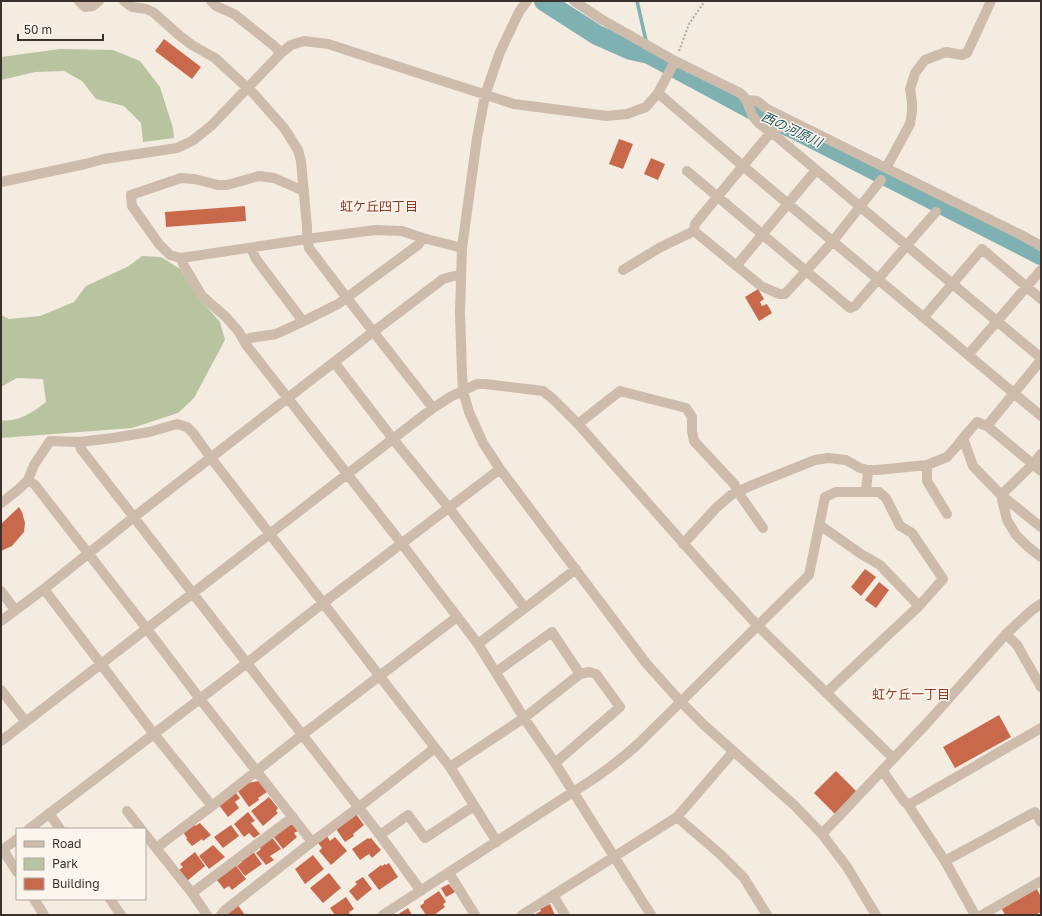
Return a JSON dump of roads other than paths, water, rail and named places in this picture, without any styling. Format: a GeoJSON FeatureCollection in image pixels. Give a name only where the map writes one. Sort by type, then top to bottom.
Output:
{"type":"FeatureCollection","features":[{"type":"Feature","properties":{"kind":"street"},"geometry":{"type":"LineString","coordinates":[[79,1],[85,7],[93,6],[99,1]]}},
{"type":"Feature","properties":{"kind":"street"},"geometry":{"type":"LineString","coordinates":[[124,1],[132,7],[148,5],[153,12],[180,36],[214,58],[247,87],[284,128],[298,150],[301,161],[307,239],[310,248],[373,332],[433,408]]}},
{"type":"Feature","properties":{"kind":"street"},"geometry":{"type":"LineString","coordinates":[[211,1],[216,6],[234,14],[281,53]]}},
{"type":"Feature","properties":{"kind":"street"},"geometry":{"type":"LineString","coordinates":[[527,1],[519,12],[500,52],[485,95],[477,138],[462,248],[461,274],[460,313],[463,391],[469,412],[483,443],[500,469],[646,663],[704,726],[794,805],[822,834],[847,867],[876,915]]}},
{"type":"Feature","properties":{"kind":"street"},"geometry":{"type":"LineString","coordinates":[[574,1],[675,61],[744,96],[757,122],[772,132],[906,246],[998,321],[1041,359],[987,426]]}},
{"type":"Feature","properties":{"kind":"street"},"geometry":{"type":"LineString","coordinates":[[886,168],[910,124],[912,112],[910,89],[915,74],[925,60],[946,52],[962,55],[967,54],[991,1]]}},
{"type":"Feature","properties":{"kind":"street"},"geometry":{"type":"LineString","coordinates":[[1,182],[104,159],[176,148],[192,142],[211,126],[281,53],[291,45],[304,41],[328,44],[514,104],[607,116],[627,114],[646,107],[658,93],[675,61]]}},
{"type":"Feature","properties":{"kind":"street"},"geometry":{"type":"LineString","coordinates":[[658,93],[1041,416]]}},
{"type":"Feature","properties":{"kind":"street"},"geometry":{"type":"LineString","coordinates":[[749,106],[757,100],[784,122],[820,136],[1041,246]]}},
{"type":"Feature","properties":{"kind":"street"},"geometry":{"type":"LineString","coordinates":[[694,231],[695,224],[772,132],[784,122]]}},
{"type":"Feature","properties":{"kind":"street"},"geometry":{"type":"LineString","coordinates":[[736,265],[816,170]]}},
{"type":"Feature","properties":{"kind":"street"},"geometry":{"type":"LineString","coordinates":[[687,171],[850,308],[855,306],[936,212]]}},
{"type":"Feature","properties":{"kind":"street"},"geometry":{"type":"LineString","coordinates":[[304,191],[274,178],[259,176],[227,185],[218,185],[194,178],[181,178],[131,195],[132,206],[159,244],[170,255],[181,258],[375,230],[402,231],[462,248]]}},
{"type":"Feature","properties":{"kind":"street"},"geometry":{"type":"LineString","coordinates":[[694,231],[761,286],[778,294],[785,294],[833,241],[881,180]]}},
{"type":"Feature","properties":{"kind":"street"},"geometry":{"type":"LineString","coordinates":[[623,270],[659,248],[694,231]]}},
{"type":"Feature","properties":{"kind":"street"},"geometry":{"type":"LineString","coordinates":[[244,341],[250,338],[276,334],[338,304],[418,245],[423,238]]}},
{"type":"Feature","properties":{"kind":"street"},"geometry":{"type":"LineString","coordinates":[[251,248],[256,259],[302,322]]}},
{"type":"Feature","properties":{"kind":"street"},"geometry":{"type":"LineString","coordinates":[[924,317],[982,249],[1041,299]]}},
{"type":"Feature","properties":{"kind":"street"},"geometry":{"type":"LineString","coordinates":[[181,258],[202,296],[226,317],[238,332],[287,398],[402,544],[478,644],[651,915]]}},
{"type":"Feature","properties":{"kind":"street"},"geometry":{"type":"LineString","coordinates":[[968,355],[1041,270]]}},
{"type":"Feature","properties":{"kind":"street"},"geometry":{"type":"LineString","coordinates":[[1,621],[44,589],[287,398],[443,279],[461,274]]}},
{"type":"Feature","properties":{"kind":"street"},"geometry":{"type":"LineString","coordinates":[[334,362],[393,439],[449,508],[525,608]]}},
{"type":"Feature","properties":{"kind":"street"},"geometry":{"type":"LineString","coordinates":[[1,742],[433,408],[450,397],[477,384],[485,384],[543,391],[553,399],[578,424],[757,626],[893,758]]}},
{"type":"Feature","properties":{"kind":"street"},"geometry":{"type":"LineString","coordinates":[[578,424],[620,391],[686,408],[692,417],[694,441],[734,484],[763,528]]}},
{"type":"Feature","properties":{"kind":"street"},"geometry":{"type":"LineString","coordinates":[[683,544],[716,508],[738,491],[815,460],[828,458],[846,460],[860,468],[868,470],[927,466],[947,456],[977,422],[987,426],[1041,471]]}},
{"type":"Feature","properties":{"kind":"street"},"geometry":{"type":"LineString","coordinates":[[1,503],[28,480],[34,465],[50,441],[79,442],[113,438],[149,432],[177,424],[187,427],[436,748],[450,767],[497,842]]}},
{"type":"Feature","properties":{"kind":"street"},"geometry":{"type":"LineString","coordinates":[[963,438],[973,466],[1001,495],[1041,527]]}},
{"type":"Feature","properties":{"kind":"street"},"geometry":{"type":"LineString","coordinates":[[79,442],[81,449],[194,593],[380,835],[421,891]]}},
{"type":"Feature","properties":{"kind":"street"},"geometry":{"type":"LineString","coordinates":[[1001,495],[1033,464],[1041,454]]}},
{"type":"Feature","properties":{"kind":"street"},"geometry":{"type":"LineString","coordinates":[[927,466],[927,481],[946,514]]}},
{"type":"Feature","properties":{"kind":"street"},"geometry":{"type":"LineString","coordinates":[[30,828],[500,469]]}},
{"type":"Feature","properties":{"kind":"street"},"geometry":{"type":"LineString","coordinates":[[866,491],[868,470]]}},
{"type":"Feature","properties":{"kind":"street"},"geometry":{"type":"LineString","coordinates":[[28,480],[34,484],[312,842]]}},
{"type":"Feature","properties":{"kind":"street"},"geometry":{"type":"LineString","coordinates":[[383,915],[596,778],[619,761],[809,575],[825,497],[836,492],[879,492],[886,498],[900,526],[912,533],[943,579],[919,606],[826,693]]}},
{"type":"Feature","properties":{"kind":"street"},"geometry":{"type":"LineString","coordinates":[[1001,495],[1007,520],[1016,535],[1041,557]]}},
{"type":"Feature","properties":{"kind":"street"},"geometry":{"type":"LineString","coordinates":[[819,526],[880,565],[919,606]]}},
{"type":"Feature","properties":{"kind":"street"},"geometry":{"type":"LineString","coordinates":[[478,644],[576,569]]}},
{"type":"Feature","properties":{"kind":"street"},"geometry":{"type":"LineString","coordinates":[[44,589],[154,734],[212,806]]}},
{"type":"Feature","properties":{"kind":"street"},"geometry":{"type":"LineString","coordinates":[[1,591],[15,610]]}},
{"type":"Feature","properties":{"kind":"street"},"geometry":{"type":"LineString","coordinates":[[822,834],[928,722],[1006,634],[1032,610],[1041,604]]}},
{"type":"Feature","properties":{"kind":"street"},"geometry":{"type":"LineString","coordinates":[[156,848],[457,617]]}},
{"type":"Feature","properties":{"kind":"street"},"geometry":{"type":"LineString","coordinates":[[496,672],[552,632],[580,674]]}},
{"type":"Feature","properties":{"kind":"street"},"geometry":{"type":"LineString","coordinates":[[1006,634],[1017,645],[1041,687]]}},
{"type":"Feature","properties":{"kind":"street"},"geometry":{"type":"LineString","coordinates":[[450,767],[524,718],[580,674],[589,672],[596,674],[620,707],[555,763]]}},
{"type":"Feature","properties":{"kind":"street"},"geometry":{"type":"LineString","coordinates":[[1,690],[26,722]]}},
{"type":"Feature","properties":{"kind":"street"},"geometry":{"type":"LineString","coordinates":[[908,805],[1041,728]]}},
{"type":"Feature","properties":{"kind":"street"},"geometry":{"type":"LineString","coordinates":[[221,915],[224,911],[312,842],[359,808],[436,748]]}},
{"type":"Feature","properties":{"kind":"street"},"geometry":{"type":"LineString","coordinates":[[522,915],[677,817],[733,752]]}},
{"type":"Feature","properties":{"kind":"street"},"geometry":{"type":"LineString","coordinates":[[882,770],[908,805],[945,861],[975,915]]}},
{"type":"Feature","properties":{"kind":"street"},"geometry":{"type":"LineString","coordinates":[[380,835],[408,815],[425,838],[474,806]]}},
{"type":"Feature","properties":{"kind":"street"},"geometry":{"type":"LineString","coordinates":[[127,811],[140,828]]}},
{"type":"Feature","properties":{"kind":"street"},"geometry":{"type":"LineString","coordinates":[[945,861],[1035,812],[1041,822]]}},
{"type":"Feature","properties":{"kind":"street"},"geometry":{"type":"LineString","coordinates":[[49,813],[59,828]]}},
{"type":"Feature","properties":{"kind":"street"},"geometry":{"type":"LineString","coordinates":[[192,893],[293,817]]}},
{"type":"Feature","properties":{"kind":"street"},"geometry":{"type":"LineString","coordinates":[[677,817],[720,854],[744,878],[767,915]]}},
{"type":"Feature","properties":{"kind":"street"},"geometry":{"type":"LineString","coordinates":[[146,835],[192,893],[207,915]]}},
{"type":"Feature","properties":{"kind":"street"},"geometry":{"type":"LineString","coordinates":[[16,840],[2,850],[16,871]]}},
{"type":"Feature","properties":{"kind":"street"},"geometry":{"type":"LineString","coordinates":[[449,873],[475,915]]}},
{"type":"Feature","properties":{"kind":"street"},"geometry":{"type":"LineString","coordinates":[[982,915],[1041,881]]}},
{"type":"Feature","properties":{"kind":"street"},"geometry":{"type":"LineString","coordinates":[[553,895],[565,915]]}},
{"type":"Feature","properties":{"kind":"street"},"geometry":{"type":"LineString","coordinates":[[35,900],[44,915]]}},
{"type":"Feature","properties":{"kind":"street"},"geometry":{"type":"LineString","coordinates":[[111,900],[121,915]]}},
{"type":"Feature","properties":{"kind":"waterway","name":"西の河原川"},"geometry":{"type":"LineString","coordinates":[[544,1],[597,35],[631,50],[649,54],[764,116],[792,128],[1041,255]]}},
{"type":"Feature","properties":{"kind":"waterway"},"geometry":{"type":"LineString","coordinates":[[637,1],[649,54]]}},
{"type":"Feature","properties":{"kind":"district","name":"虹ケ丘四丁目"},"geometry":{"type":"Point","coordinates":[379,206]}},
{"type":"Feature","properties":{"kind":"district","name":"虹ケ丘一丁目"},"geometry":{"type":"Point","coordinates":[911,694]}}]}
